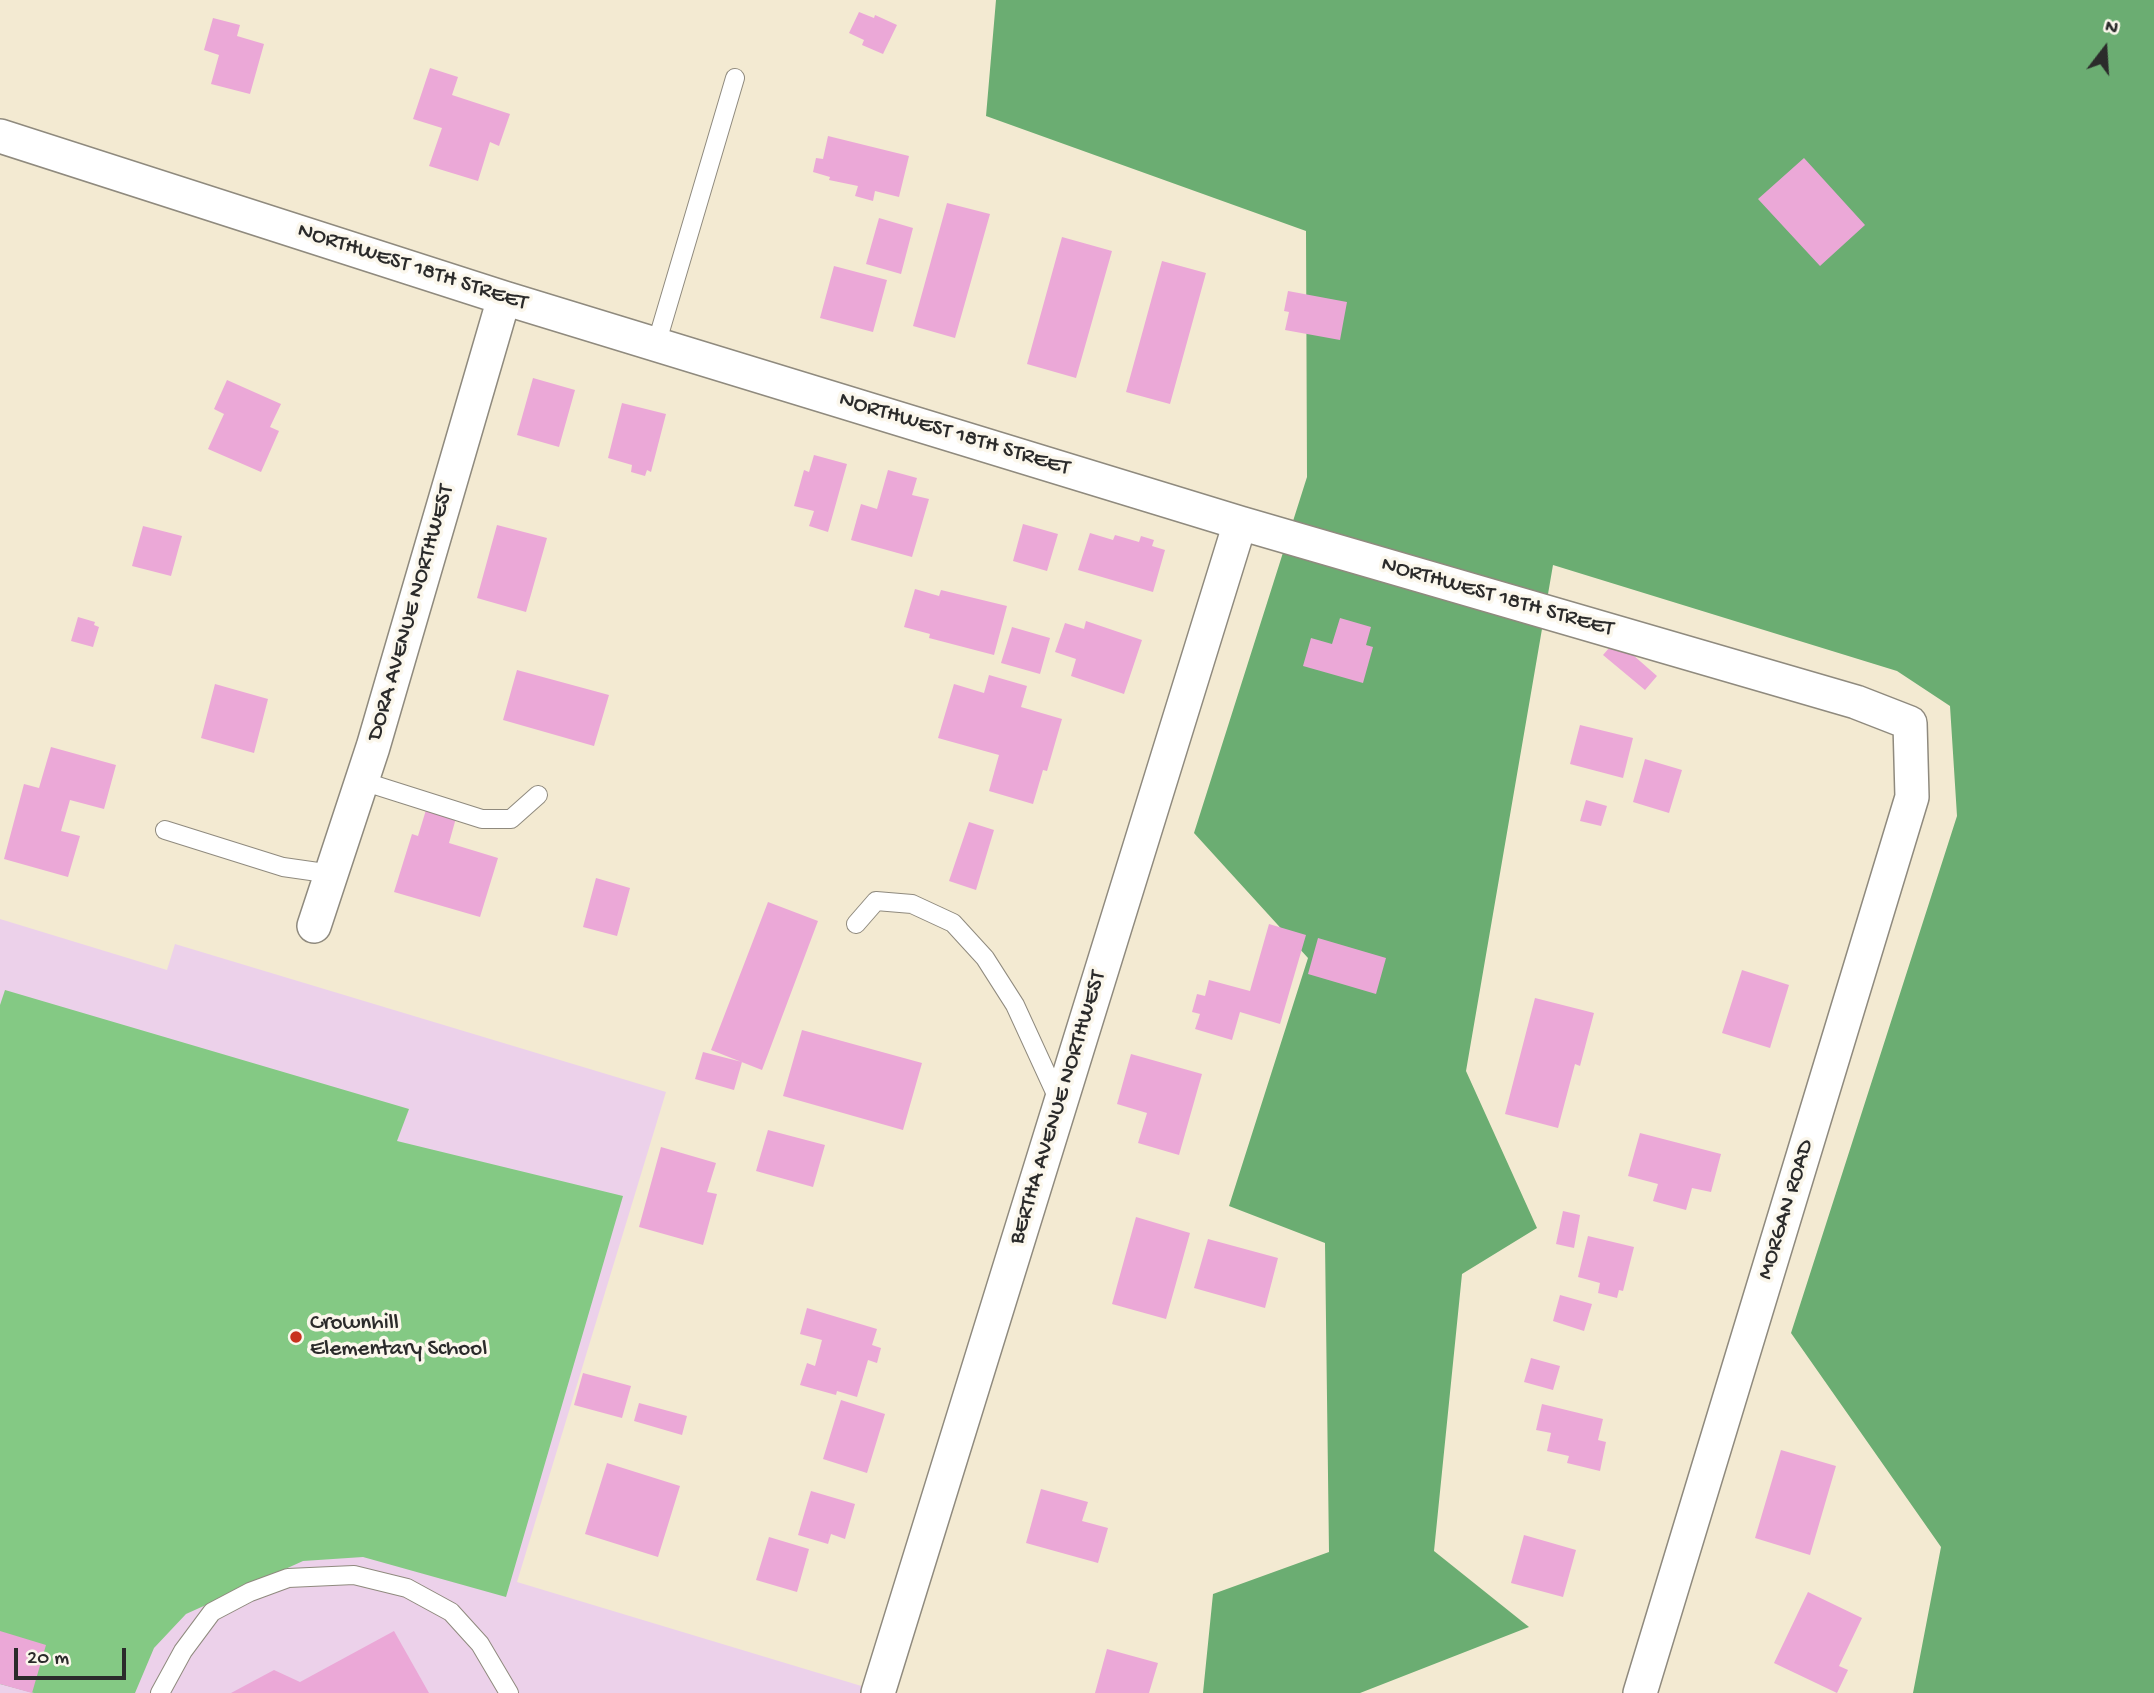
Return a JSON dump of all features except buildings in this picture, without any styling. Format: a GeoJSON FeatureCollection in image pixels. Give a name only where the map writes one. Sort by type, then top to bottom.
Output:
{"type":"FeatureCollection","features":[{"type":"Feature","properties":{"kind":"street","name":"NORTHWEST 18TH STREET"},"geometry":{"type":"LineString","coordinates":[[0,136],[656,345],[1240,523],[1856,702],[1910,723]]}},
{"type":"Feature","properties":{"kind":"street","name":"DORA AVENUE NORTHWEST"},"geometry":{"type":"LineString","coordinates":[[314,926],[362,781],[504,298]]}},
{"type":"Feature","properties":{"kind":"street","name":"BERTHA AVENUE NORTHWEST"},"geometry":{"type":"LineString","coordinates":[[878,1693],[1240,523]]}},
{"type":"Feature","properties":{"kind":"street","name":"MORGAN ROAD"},"geometry":{"type":"LineString","coordinates":[[1640,1693],[1912,797],[1910,723]]}},
{"type":"Feature","properties":{"kind":"lane"},"geometry":{"type":"LineString","coordinates":[[656,345],[735,78]]}},
{"type":"Feature","properties":{"kind":"lane"},"geometry":{"type":"LineString","coordinates":[[362,781],[482,818],[511,819],[538,795]]}},
{"type":"Feature","properties":{"kind":"lane"},"geometry":{"type":"LineString","coordinates":[[164,830],[283,867],[332,874]]}},
{"type":"Feature","properties":{"kind":"lane"},"geometry":{"type":"LineString","coordinates":[[856,924],[876,901],[912,904],[953,923],[985,958],[1015,1005],[1060,1103]]}},
{"type":"Feature","properties":{"kind":"lane"},"geometry":{"type":"LineString","coordinates":[[160,1693],[183,1651],[212,1612],[250,1592],[288,1578],[354,1575],[407,1588],[451,1612],[480,1644],[509,1693]]}},
{"type":"Feature","properties":{"kind":"shaded area","name":"Crownhill Elementary School"},"geometry":{"type":"Polygon","coordinates":[[[0,919],[167,970],[175,944],[666,1092],[517,1582],[878,1693],[0,1693],[0,919]]]}},
{"type":"Feature","properties":{"kind":"green space"},"geometry":{"type":"Polygon","coordinates":[[[996,0],[2154,0],[2154,1693],[1913,1693],[1941,1547],[1791,1333],[1957,816],[1950,706],[1897,671],[1553,565],[1466,1071],[1537,1228],[1462,1274],[1434,1551],[1529,1627],[1360,1693],[1203,1693],[1213,1594],[1329,1552],[1325,1243],[1229,1206],[1308,958],[1194,833],[1307,477],[1306,231],[986,116],[996,0]]]}},
{"type":"Feature","properties":{"kind":"green space","name":"Crownhill Elementary School"},"geometry":{"type":"Polygon","coordinates":[[[5,990],[409,1109],[397,1141],[623,1196],[506,1597],[363,1557],[303,1561],[186,1614],[154,1648],[135,1693],[34,1693],[0,1684],[0,1005],[5,990]]]}},
{"type":"Feature","properties":{"kind":"place","name":"Crownhill Elementary School"},"geometry":{"type":"Point","coordinates":[296,1337]}}]}
